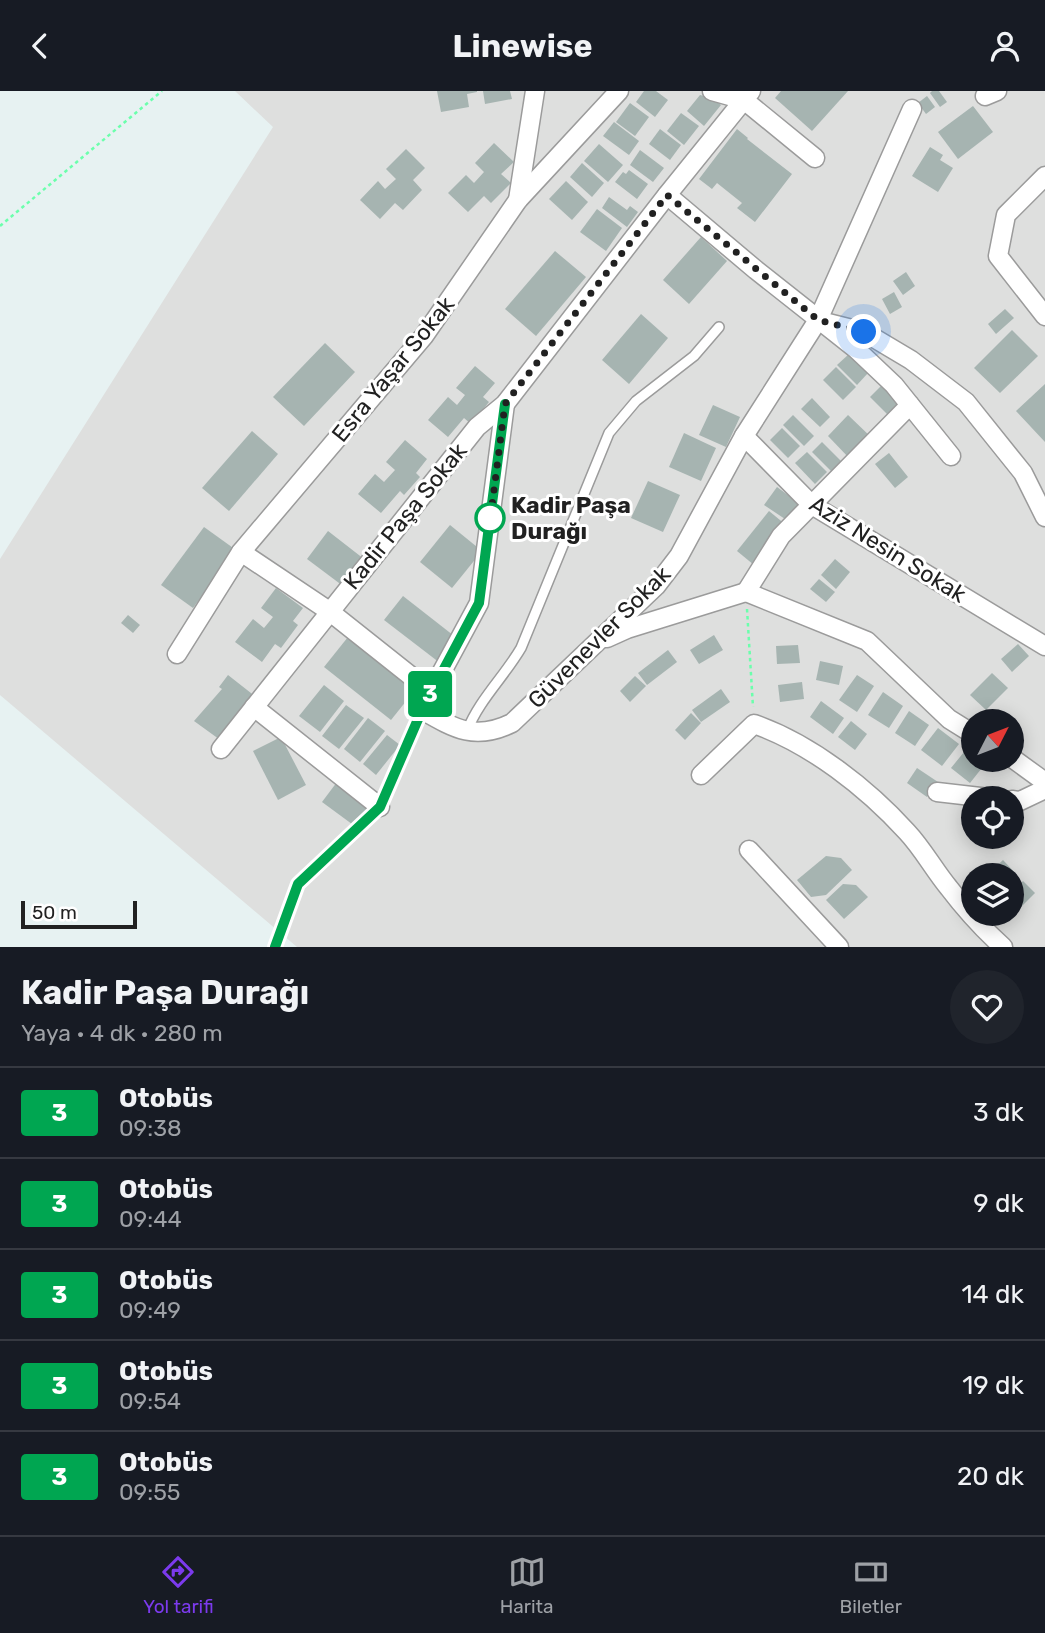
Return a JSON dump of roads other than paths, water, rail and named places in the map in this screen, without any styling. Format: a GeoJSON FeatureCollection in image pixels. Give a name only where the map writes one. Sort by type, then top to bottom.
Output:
{"type":"FeatureCollection","features":[{"type":"Feature","properties":{"kind":"street"},"geometry":{"type":"LineString","coordinates":[[518,200],[535,91]]}},
{"type":"Feature","properties":{"kind":"street","name":"Esra Yaşar Sokak"},"geometry":{"type":"LineString","coordinates":[[177,655],[241,552],[424,337],[518,200],[619,91]]}},
{"type":"Feature","properties":{"kind":"street"},"geometry":{"type":"LineString","coordinates":[[712,91],[747,96],[815,157]]}},
{"type":"Feature","properties":{"kind":"street","name":"Kadir Paşa Sokak"},"geometry":{"type":"LineString","coordinates":[[221,749],[477,427],[505,404],[747,96]]}},
{"type":"Feature","properties":{"kind":"street","name":"Güvenevler Sokak"},"geometry":{"type":"LineString","coordinates":[[466,732],[497,730],[512,723],[656,586],[679,556],[744,436],[818,320],[912,109]]}},
{"type":"Feature","properties":{"kind":"street"},"geometry":{"type":"LineString","coordinates":[[1045,176],[1006,215],[998,256],[1045,316]]}},
{"type":"Feature","properties":{"kind":"street"},"geometry":{"type":"LineString","coordinates":[[667,195],[856,349],[894,385],[951,456]]}},
{"type":"Feature","properties":{"kind":"street"},"geometry":{"type":"LineString","coordinates":[[818,320],[864,332],[911,360],[966,402],[1023,473],[1045,517]]}},
{"type":"Feature","properties":{"kind":"street"},"geometry":{"type":"LineString","coordinates":[[241,552],[329,611],[431,692],[479,603],[505,404]]}},
{"type":"Feature","properties":{"kind":"street"},"geometry":{"type":"LineString","coordinates":[[746,592],[782,535],[910,405]]}},
{"type":"Feature","properties":{"kind":"street","name":"Aziz Nesin Sokak"},"geometry":{"type":"LineString","coordinates":[[744,436],[812,505],[1045,646]]}},
{"type":"Feature","properties":{"kind":"street"},"geometry":{"type":"LineString","coordinates":[[593,644],[627,629],[746,592],[867,641],[949,719],[961,726]]}},
{"type":"Feature","properties":{"kind":"street"},"geometry":{"type":"LineString","coordinates":[[254,707],[380,807]]}},
{"type":"Feature","properties":{"kind":"street"},"geometry":{"type":"LineString","coordinates":[[422,710],[454,729],[466,732]]}},
{"type":"Feature","properties":{"kind":"street"},"geometry":{"type":"LineString","coordinates":[[701,775],[754,724],[830,764],[862,787],[909,833],[979,925],[1003,947]]}},
{"type":"Feature","properties":{"kind":"street"},"geometry":{"type":"LineString","coordinates":[[1024,767],[1045,782]]}},
{"type":"Feature","properties":{"kind":"street"},"geometry":{"type":"LineString","coordinates":[[1024,799],[1045,789]]}},
{"type":"Feature","properties":{"kind":"street"},"geometry":{"type":"LineString","coordinates":[[937,792],[961,795]]}},
{"type":"Feature","properties":{"kind":"street"},"geometry":{"type":"LineString","coordinates":[[749,850],[839,947]]}},
{"type":"Feature","properties":{"kind":"lane"},"geometry":{"type":"LineString","coordinates":[[466,732],[481,702],[521,648],[609,433],[636,401],[694,356],[719,327]]}},
{"type":"Feature","properties":{"kind":"lane"},"geometry":{"type":"LineString","coordinates":[[275,947],[298,884],[380,807],[431,692]]}},
{"type":"Feature","properties":{"kind":"place","name":"Kadir Paşa Durağı"},"geometry":{"type":"Point","coordinates":[490,518]}}]}
